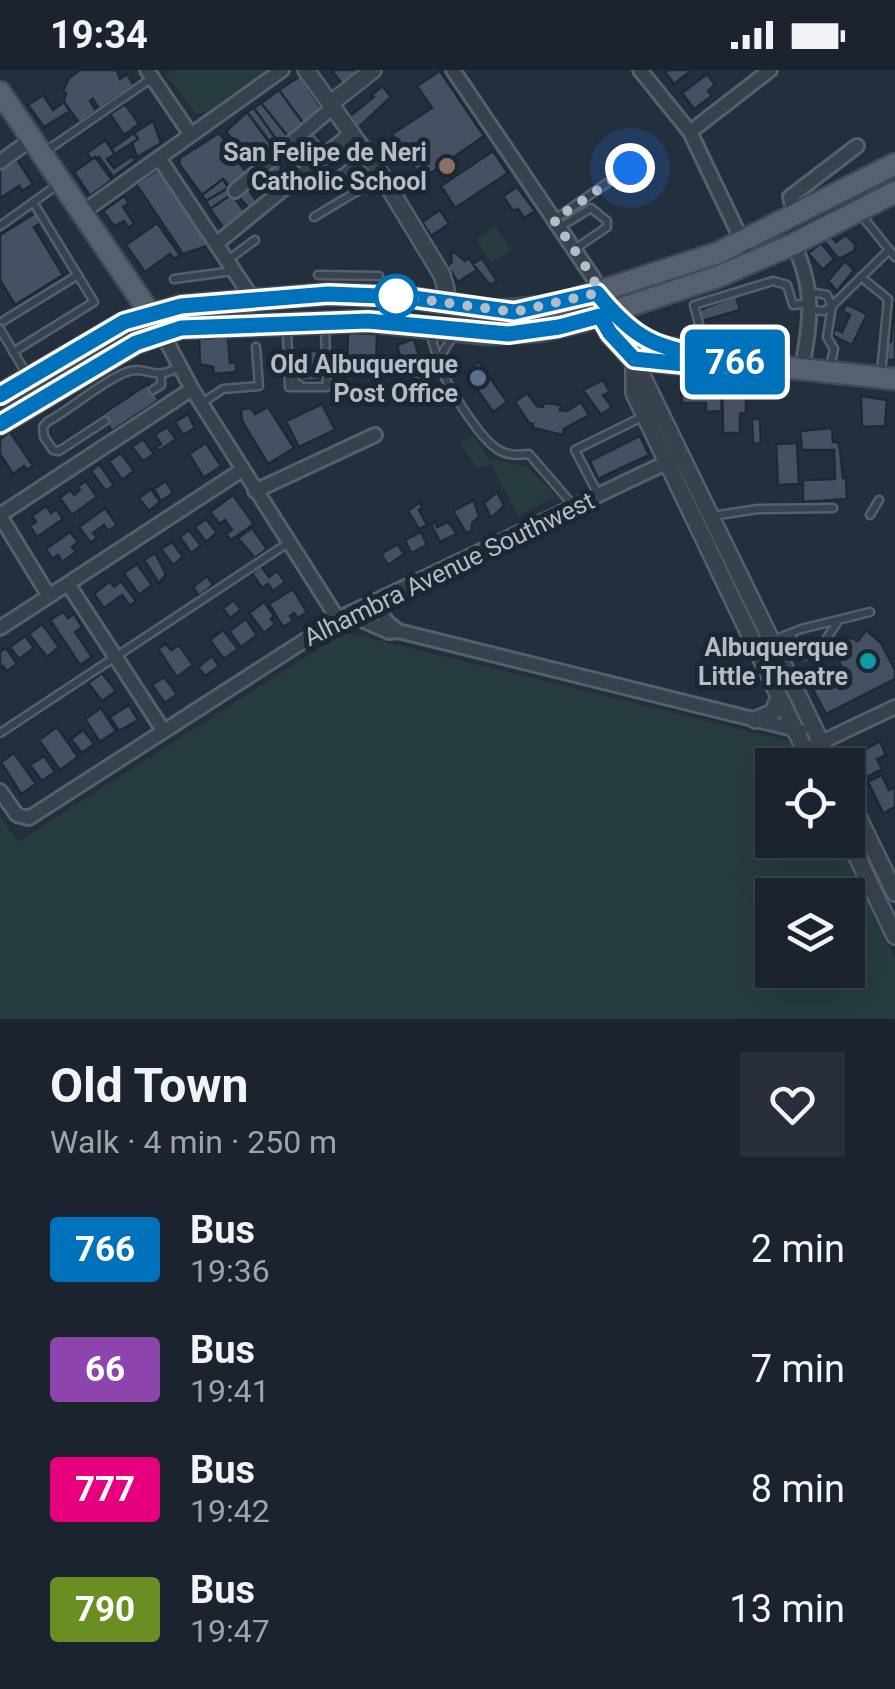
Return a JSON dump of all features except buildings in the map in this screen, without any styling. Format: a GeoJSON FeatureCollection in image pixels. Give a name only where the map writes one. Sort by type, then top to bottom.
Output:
{"type":"FeatureCollection","features":[{"type":"Feature","properties":{"kind":"main road"},"geometry":{"type":"LineString","coordinates":[[1,94],[162,333]]}},
{"type":"Feature","properties":{"kind":"main road"},"geometry":{"type":"LineString","coordinates":[[0,396],[124,322],[181,306],[328,294],[406,297],[514,312],[597,293],[744,242],[888,168]]}},
{"type":"Feature","properties":{"kind":"main road"},"geometry":{"type":"LineString","coordinates":[[794,244],[789,234],[796,227],[834,208],[888,168]]}},
{"type":"Feature","properties":{"kind":"main road"},"geometry":{"type":"LineString","coordinates":[[0,424],[104,373],[136,343],[162,333],[202,325],[368,321],[488,334],[524,333],[606,314],[752,263],[895,192]]}},
{"type":"Feature","properties":{"kind":"main road"},"geometry":{"type":"LineString","coordinates":[[597,293],[610,333],[634,359],[693,365],[736,362],[888,379]]}},
{"type":"Feature","properties":{"kind":"main road"},"geometry":{"type":"LineString","coordinates":[[606,314],[645,340],[699,345],[736,362]]}},
{"type":"Feature","properties":{"kind":"street"},"geometry":{"type":"LineString","coordinates":[[83,212],[282,70]]}},
{"type":"Feature","properties":{"kind":"street"},"geometry":{"type":"LineString","coordinates":[[306,70],[382,176],[442,275],[445,303]]}},
{"type":"Feature","properties":{"kind":"street"},"geometry":{"type":"LineString","coordinates":[[235,191],[373,70]]}},
{"type":"Feature","properties":{"kind":"street"},"geometry":{"type":"LineString","coordinates":[[453,70],[594,279],[597,293]]}},
{"type":"Feature","properties":{"kind":"street"},"geometry":{"type":"LineString","coordinates":[[640,70],[690,132],[752,263]]}},
{"type":"Feature","properties":{"kind":"street"},"geometry":{"type":"LineString","coordinates":[[690,132],[770,70]]}},
{"type":"Feature","properties":{"kind":"street"},"geometry":{"type":"LineString","coordinates":[[154,73],[191,135]]}},
{"type":"Feature","properties":{"kind":"street"},"geometry":{"type":"LineString","coordinates":[[216,244],[352,134]]}},
{"type":"Feature","properties":{"kind":"street"},"geometry":{"type":"LineString","coordinates":[[0,162],[37,146]]}},
{"type":"Feature","properties":{"kind":"street"},"geometry":{"type":"LineString","coordinates":[[795,215],[790,197],[858,146]]}},
{"type":"Feature","properties":{"kind":"street"},"geometry":{"type":"LineString","coordinates":[[159,158],[252,298]]}},
{"type":"Feature","properties":{"kind":"street"},"geometry":{"type":"LineString","coordinates":[[794,244],[805,268],[811,302],[802,368]]}},
{"type":"Feature","properties":{"kind":"street"},"geometry":{"type":"LineString","coordinates":[[162,333],[201,404],[288,543],[343,617],[388,632],[398,631],[820,739]]}},
{"type":"Feature","properties":{"kind":"street"},"geometry":{"type":"LineString","coordinates":[[634,359],[632,385],[644,416],[711,516],[824,748]]}},
{"type":"Feature","properties":{"kind":"street"},"geometry":{"type":"LineString","coordinates":[[634,359],[755,648],[803,748]]}},
{"type":"Feature","properties":{"kind":"street"},"geometry":{"type":"LineString","coordinates":[[49,596],[1,521],[192,388]]}},
{"type":"Feature","properties":{"kind":"street"},"geometry":{"type":"LineString","coordinates":[[256,491],[375,435]]}},
{"type":"Feature","properties":{"kind":"street","name":"Alhambra Avenue Southwest"},"geometry":{"type":"LineString","coordinates":[[0,791],[21,818],[33,816],[343,617],[674,459]]}},
{"type":"Feature","properties":{"kind":"street"},"geometry":{"type":"LineString","coordinates":[[0,628],[242,470]]}},
{"type":"Feature","properties":{"kind":"street"},"geometry":{"type":"LineString","coordinates":[[68,584],[164,730]]}},
{"type":"Feature","properties":{"kind":"street"},"geometry":{"type":"LineString","coordinates":[[376,602],[398,631]]}},
{"type":"Feature","properties":{"kind":"street"},"geometry":{"type":"LineString","coordinates":[[755,720],[774,712],[779,697]]}},
{"type":"Feature","properties":{"kind":"street"},"geometry":{"type":"LineString","coordinates":[[814,748],[820,739],[895,707]]}},
{"type":"Feature","properties":{"kind":"street"},"geometry":{"type":"LineString","coordinates":[[865,829],[893,883],[872,888]]}},
{"type":"Feature","properties":{"kind":"street"},"geometry":{"type":"LineString","coordinates":[[858,858],[895,936]]}},
{"type":"Feature","properties":{"kind":"lane"},"geometry":{"type":"LineString","coordinates":[[37,146],[154,73]]}},
{"type":"Feature","properties":{"kind":"lane"},"geometry":{"type":"LineString","coordinates":[[309,169],[323,188],[367,154]]}},
{"type":"Feature","properties":{"kind":"lane"},"geometry":{"type":"LineString","coordinates":[[556,224],[630,168]]}},
{"type":"Feature","properties":{"kind":"lane"},"geometry":{"type":"LineString","coordinates":[[314,218],[382,176]]}},
{"type":"Feature","properties":{"kind":"lane"},"geometry":{"type":"LineString","coordinates":[[0,226],[62,181]]}},
{"type":"Feature","properties":{"kind":"lane"},"geometry":{"type":"LineString","coordinates":[[14,352],[94,302],[33,202]]}},
{"type":"Feature","properties":{"kind":"lane"},"geometry":{"type":"LineString","coordinates":[[556,224],[592,208],[606,221],[607,227],[574,250]]}},
{"type":"Feature","properties":{"kind":"lane"},"geometry":{"type":"LineString","coordinates":[[811,302],[824,311],[892,254],[859,211]]}},
{"type":"Feature","properties":{"kind":"lane"},"geometry":{"type":"LineString","coordinates":[[174,278],[231,266],[255,240]]}},
{"type":"Feature","properties":{"kind":"lane"},"geometry":{"type":"LineString","coordinates":[[30,378],[1,323],[78,275]]}},
{"type":"Feature","properties":{"kind":"lane"},"geometry":{"type":"LineString","coordinates":[[318,275],[379,276]]}},
{"type":"Feature","properties":{"kind":"lane"},"geometry":{"type":"LineString","coordinates":[[860,277],[888,300],[888,379]]}},
{"type":"Feature","properties":{"kind":"lane"},"geometry":{"type":"LineString","coordinates":[[699,345],[694,305],[774,280],[787,286],[793,305],[827,295],[832,306],[826,337],[834,349],[829,372]]}},
{"type":"Feature","properties":{"kind":"lane"},"geometry":{"type":"LineString","coordinates":[[287,322],[289,388],[327,387],[324,321]]}},
{"type":"Feature","properties":{"kind":"lane"},"geometry":{"type":"LineString","coordinates":[[431,326],[430,338],[442,374],[490,444],[512,455],[529,454],[574,507]]}},
{"type":"Feature","properties":{"kind":"lane"},"geometry":{"type":"LineString","coordinates":[[438,360],[457,330]]}},
{"type":"Feature","properties":{"kind":"lane"},"geometry":{"type":"LineString","coordinates":[[201,404],[224,389],[259,386],[256,347]]}},
{"type":"Feature","properties":{"kind":"lane"},"geometry":{"type":"LineString","coordinates":[[105,421],[59,450],[54,450],[44,437],[43,427],[104,373],[143,369],[154,375],[179,366]]}},
{"type":"Feature","properties":{"kind":"lane"},"geometry":{"type":"LineString","coordinates":[[162,374],[161,385],[174,400]]}},
{"type":"Feature","properties":{"kind":"lane"},"geometry":{"type":"LineString","coordinates":[[152,390],[161,385]]}},
{"type":"Feature","properties":{"kind":"lane"},"geometry":{"type":"LineString","coordinates":[[598,495],[575,450],[644,416]]}},
{"type":"Feature","properties":{"kind":"lane"},"geometry":{"type":"LineString","coordinates":[[870,515],[879,500]]}},
{"type":"Feature","properties":{"kind":"lane"},"geometry":{"type":"LineString","coordinates":[[711,516],[758,509],[833,508]]}},
{"type":"Feature","properties":{"kind":"lane"},"geometry":{"type":"LineString","coordinates":[[0,733],[288,543]]}},
{"type":"Feature","properties":{"kind":"lane"},"geometry":{"type":"LineString","coordinates":[[755,648],[870,612]]}},
{"type":"Feature","properties":{"kind":"lane"},"geometry":{"type":"LineString","coordinates":[[790,634],[802,656],[813,653],[839,620]]}},
{"type":"Feature","properties":{"kind":"green space"},"geometry":{"type":"Polygon","coordinates":[[[172,70],[267,70],[205,113],[196,114],[166,75],[172,70]]]}},
{"type":"Feature","properties":{"kind":"green space"},"geometry":{"type":"Polygon","coordinates":[[[496,227],[511,250],[491,263],[476,239],[496,227]]]}},
{"type":"Feature","properties":{"kind":"green space"},"geometry":{"type":"Polygon","coordinates":[[[473,436],[488,458],[527,467],[556,496],[518,516],[491,464],[477,468],[460,444],[473,436]]]}},
{"type":"Feature","properties":{"kind":"green space"},"geometry":{"type":"Polygon","coordinates":[[[345,632],[792,742],[795,748],[755,748],[755,858],[848,858],[857,878],[755,878],[755,988],[865,988],[865,895],[895,958],[895,1019],[0,1019],[0,816],[18,842],[345,632]]]}},
{"type":"Feature","properties":{"kind":"bus line","name":"766"},"geometry":{"type":"LineString","coordinates":[[0,395],[124,322],[151,313],[211,302],[328,294],[406,297],[514,312],[554,306],[597,293],[622,322],[645,340],[736,362],[693,365],[634,359],[600,316],[539,331],[508,334],[368,321],[202,325],[136,343],[0,424]]}},
{"type":"Feature","properties":{"kind":"place","name":"San Felipe de Neri Catholic School"},"geometry":{"type":"Point","coordinates":[447,166]}},
{"type":"Feature","properties":{"kind":"place","name":"Old Albuquerque Post Office"},"geometry":{"type":"Point","coordinates":[478,378]}},
{"type":"Feature","properties":{"kind":"place","name":"Albuquerque Little Theatre"},"geometry":{"type":"Point","coordinates":[868,661]}},
{"type":"Feature","properties":{"kind":"route"},"geometry":{"type":"LineString","coordinates":[[396,296],[514,312],[554,306],[597,293],[594,279],[554,220],[630,168]]}}]}
